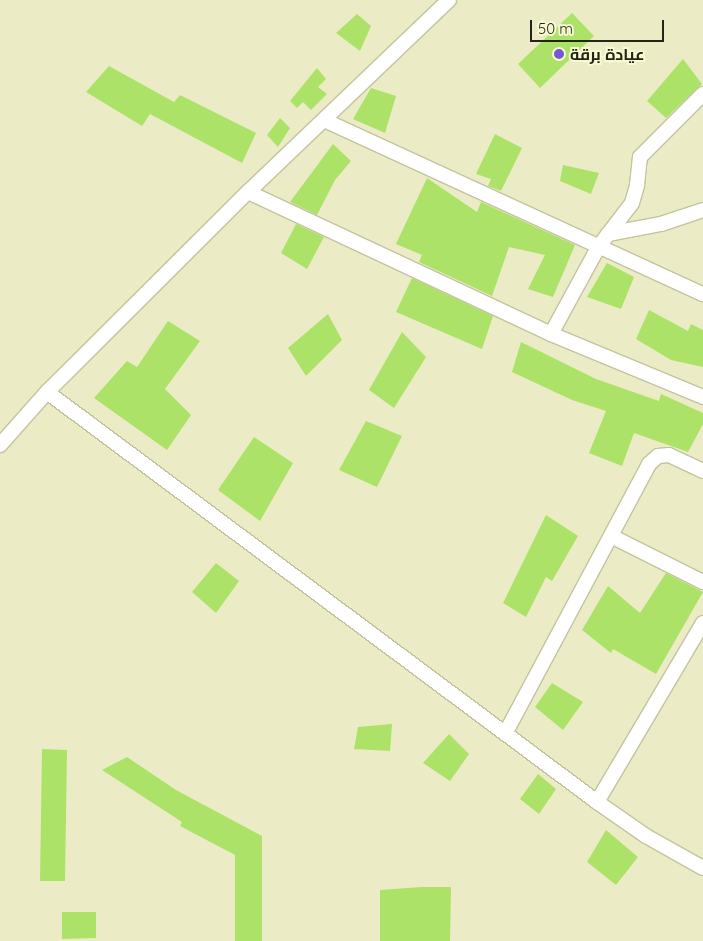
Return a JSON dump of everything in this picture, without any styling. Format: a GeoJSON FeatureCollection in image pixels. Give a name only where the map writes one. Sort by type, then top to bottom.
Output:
{"type":"FeatureCollection","features":[{"type":"Feature","properties":{"kind":"street"},"geometry":{"type":"LineString","coordinates":[[0,445],[47,392],[248,192],[449,0]]}},
{"type":"Feature","properties":{"kind":"street"},"geometry":{"type":"LineString","coordinates":[[551,334],[599,246],[636,194],[640,157],[703,94]]}},
{"type":"Feature","properties":{"kind":"street"},"geometry":{"type":"LineString","coordinates":[[324,120],[703,294]]}},
{"type":"Feature","properties":{"kind":"street"},"geometry":{"type":"LineString","coordinates":[[248,192],[551,334],[703,397]]}},
{"type":"Feature","properties":{"kind":"street"},"geometry":{"type":"LineString","coordinates":[[608,234],[662,224],[703,210]]}},
{"type":"Feature","properties":{"kind":"street"},"geometry":{"type":"LineString","coordinates":[[47,392],[506,732],[597,802],[646,836],[703,868]]}},
{"type":"Feature","properties":{"kind":"street"},"geometry":{"type":"LineString","coordinates":[[506,732],[613,537],[650,464],[658,456],[669,455],[703,471]]}},
{"type":"Feature","properties":{"kind":"street"},"geometry":{"type":"LineString","coordinates":[[613,537],[703,582]]}},
{"type":"Feature","properties":{"kind":"street"},"geometry":{"type":"LineString","coordinates":[[597,802],[703,623]]}},
{"type":"Feature","properties":{"kind":"building"},"geometry":{"type":"Polygon","coordinates":[[[572,13],[594,36],[540,88],[518,64],[572,13]]]}},
{"type":"Feature","properties":{"kind":"building"},"geometry":{"type":"Polygon","coordinates":[[[357,14],[371,26],[360,51],[336,33],[357,14]]]}},
{"type":"Feature","properties":{"kind":"building"},"geometry":{"type":"Polygon","coordinates":[[[683,59],[702,84],[666,118],[647,101],[683,59]]]}},
{"type":"Feature","properties":{"kind":"building"},"geometry":{"type":"Polygon","coordinates":[[[109,66],[174,102],[180,95],[256,133],[242,163],[150,114],[142,126],[86,92],[109,66]]]}},
{"type":"Feature","properties":{"kind":"building"},"geometry":{"type":"Polygon","coordinates":[[[317,68],[326,79],[318,87],[327,94],[311,110],[303,102],[297,108],[290,101],[317,68]]]}},
{"type":"Feature","properties":{"kind":"building"},"geometry":{"type":"Polygon","coordinates":[[[371,88],[396,96],[385,133],[353,119],[371,88]]]}},
{"type":"Feature","properties":{"kind":"building"},"geometry":{"type":"Polygon","coordinates":[[[280,118],[290,128],[278,147],[267,135],[280,118]]]}},
{"type":"Feature","properties":{"kind":"building"},"geometry":{"type":"Polygon","coordinates":[[[495,134],[522,148],[501,191],[488,186],[491,179],[476,174],[495,134]]]}},
{"type":"Feature","properties":{"kind":"building"},"geometry":{"type":"Polygon","coordinates":[[[333,144],[351,161],[335,180],[317,215],[290,202],[333,144]]]}},
{"type":"Feature","properties":{"kind":"building"},"geometry":{"type":"Polygon","coordinates":[[[563,165],[599,173],[591,194],[560,181],[563,165]]]}},
{"type":"Feature","properties":{"kind":"building"},"geometry":{"type":"Polygon","coordinates":[[[427,178],[477,212],[481,202],[575,245],[553,297],[528,289],[545,255],[509,247],[492,296],[419,262],[422,255],[396,244],[427,178]]]}},
{"type":"Feature","properties":{"kind":"building"},"geometry":{"type":"Polygon","coordinates":[[[296,224],[324,237],[307,269],[281,253],[296,224]]]}},
{"type":"Feature","properties":{"kind":"building"},"geometry":{"type":"Polygon","coordinates":[[[607,263],[634,277],[621,309],[587,297],[607,263]]]}},
{"type":"Feature","properties":{"kind":"building"},"geometry":{"type":"Polygon","coordinates":[[[412,278],[493,316],[482,349],[396,312],[412,278]]]}},
{"type":"Feature","properties":{"kind":"building"},"geometry":{"type":"Polygon","coordinates":[[[649,310],[688,331],[691,324],[703,330],[703,367],[671,360],[636,339],[649,310]]]}},
{"type":"Feature","properties":{"kind":"building"},"geometry":{"type":"Polygon","coordinates":[[[328,314],[342,340],[306,376],[288,348],[328,314]]]}},
{"type":"Feature","properties":{"kind":"building"},"geometry":{"type":"Polygon","coordinates":[[[168,321],[200,341],[165,389],[191,415],[167,450],[94,398],[127,361],[137,367],[168,321]]]}},
{"type":"Feature","properties":{"kind":"building"},"geometry":{"type":"Polygon","coordinates":[[[402,332],[426,357],[394,408],[369,390],[402,332]]]}},
{"type":"Feature","properties":{"kind":"building"},"geometry":{"type":"Polygon","coordinates":[[[521,342],[596,379],[659,401],[661,394],[703,413],[703,424],[688,452],[634,433],[622,466],[589,453],[606,411],[572,400],[512,372],[521,342]]]}},
{"type":"Feature","properties":{"kind":"building"},"geometry":{"type":"Polygon","coordinates":[[[366,421],[402,436],[377,487],[339,470],[366,421]]]}},
{"type":"Feature","properties":{"kind":"building"},"geometry":{"type":"Polygon","coordinates":[[[254,437],[293,463],[260,521],[218,490],[254,437]]]}},
{"type":"Feature","properties":{"kind":"building"},"geometry":{"type":"Polygon","coordinates":[[[546,515],[578,536],[552,581],[546,577],[526,617],[503,603],[546,515]]]}},
{"type":"Feature","properties":{"kind":"building"},"geometry":{"type":"Polygon","coordinates":[[[216,563],[239,581],[216,613],[192,592],[216,563]]]}},
{"type":"Feature","properties":{"kind":"building"},"geometry":{"type":"Polygon","coordinates":[[[666,573],[703,592],[656,674],[613,649],[611,653],[582,630],[608,586],[640,613],[666,573]]]}},
{"type":"Feature","properties":{"kind":"building"},"geometry":{"type":"Polygon","coordinates":[[[552,683],[583,702],[563,730],[535,707],[552,683]]]}},
{"type":"Feature","properties":{"kind":"building"},"geometry":{"type":"Polygon","coordinates":[[[392,724],[390,751],[354,749],[358,727],[392,724]]]}},
{"type":"Feature","properties":{"kind":"building"},"geometry":{"type":"Polygon","coordinates":[[[449,734],[469,754],[450,781],[423,763],[449,734]]]}},
{"type":"Feature","properties":{"kind":"building"},"geometry":{"type":"Polygon","coordinates":[[[42,749],[67,750],[65,881],[40,881],[42,749]]]}},
{"type":"Feature","properties":{"kind":"building"},"geometry":{"type":"Polygon","coordinates":[[[127,757],[176,790],[262,836],[262,941],[235,941],[235,855],[180,826],[182,822],[102,770],[127,757]]]}},
{"type":"Feature","properties":{"kind":"building"},"geometry":{"type":"Polygon","coordinates":[[[538,774],[556,789],[539,814],[520,799],[538,774]]]}},
{"type":"Feature","properties":{"kind":"building"},"geometry":{"type":"Polygon","coordinates":[[[606,830],[638,857],[616,885],[587,862],[606,830]]]}},
{"type":"Feature","properties":{"kind":"building"},"geometry":{"type":"Polygon","coordinates":[[[451,887],[450,941],[380,941],[380,890],[451,887]]]}},
{"type":"Feature","properties":{"kind":"building"},"geometry":{"type":"Polygon","coordinates":[[[62,912],[96,912],[96,938],[62,939],[62,912]]]}},
{"type":"Feature","properties":{"kind":"place","name":"عيادة برقة"},"geometry":{"type":"Point","coordinates":[559,54]}}]}
